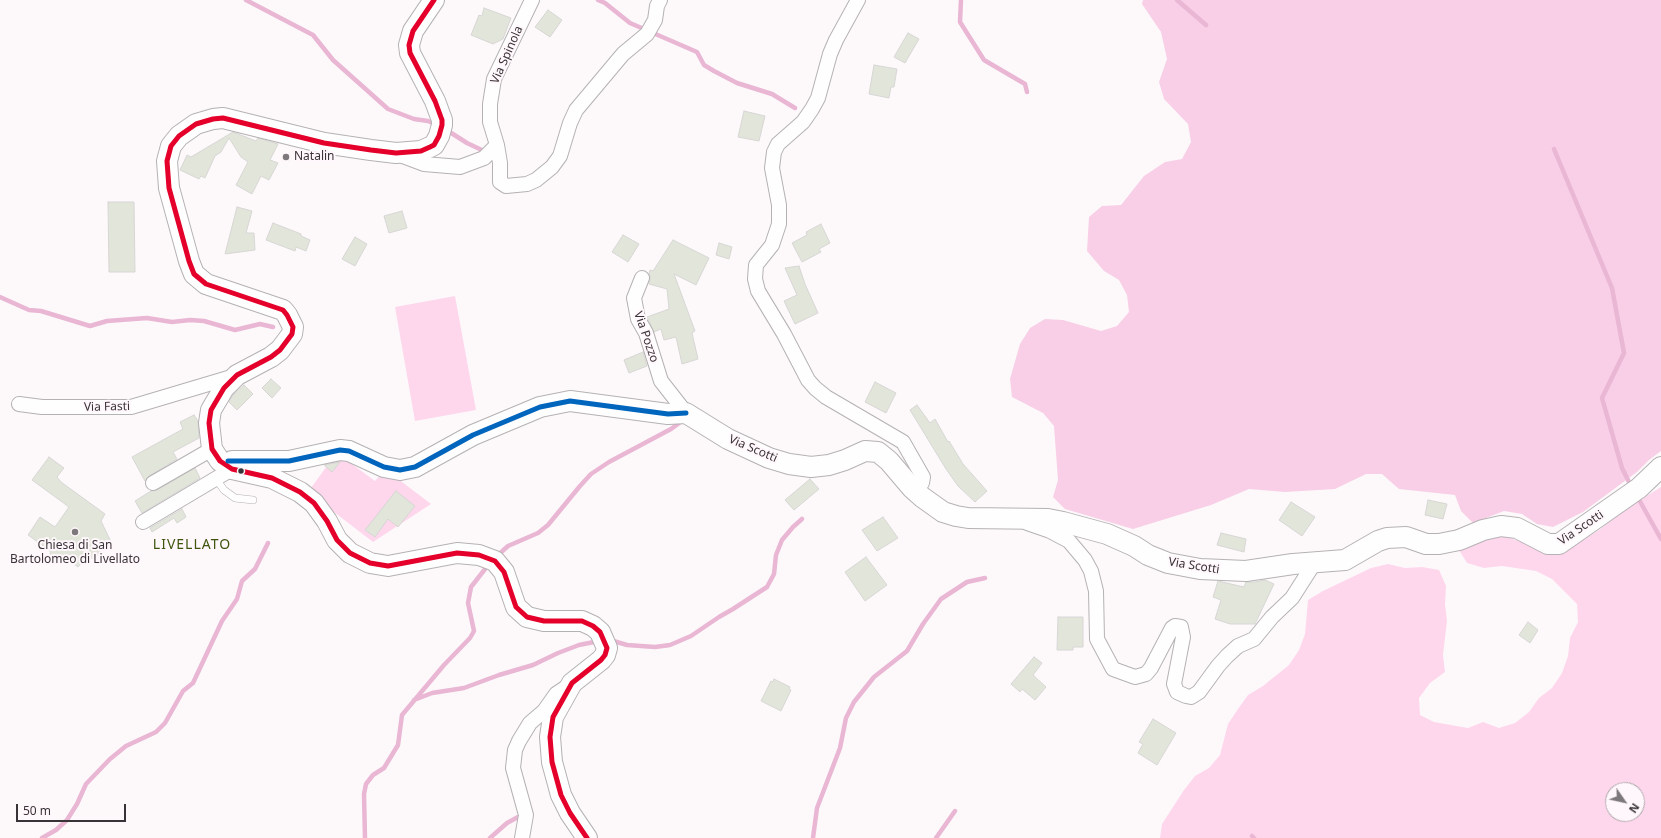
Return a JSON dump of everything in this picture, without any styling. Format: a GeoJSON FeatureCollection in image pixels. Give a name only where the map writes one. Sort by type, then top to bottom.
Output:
{"type":"FeatureCollection","features":[{"type":"Feature","properties":{"kind":"street"},"geometry":{"type":"LineString","coordinates":[[220,464],[209,423],[211,410],[224,388],[237,375],[271,357],[280,350],[292,334],[293,327],[283,310],[206,284],[194,274],[169,188],[167,161],[168,152],[174,140],[183,132],[196,124],[222,118],[324,143],[396,153],[420,151],[430,148],[442,130],[440,112],[410,53],[409,45],[413,31],[434,0]]}},
{"type":"Feature","properties":{"kind":"street","name":"Via Spinola"},"geometry":{"type":"LineString","coordinates":[[532,0],[494,79],[490,104],[490,116],[500,163],[500,182],[506,186],[527,184],[536,180],[552,167],[560,156],[570,123],[576,110],[623,54],[647,34],[655,20],[657,6],[660,0]]}},
{"type":"Feature","properties":{"kind":"street"},"geometry":{"type":"LineString","coordinates":[[858,0],[830,54],[820,92],[812,109],[802,122],[778,144],[774,152],[772,168],[779,205],[778,224],[772,245],[756,264],[755,279],[758,291],[784,334],[808,380],[815,388],[826,397],[903,442],[923,476],[922,483],[917,488],[912,488]]}},
{"type":"Feature","properties":{"kind":"street"},"geometry":{"type":"LineString","coordinates":[[396,153],[424,164],[460,167],[484,158],[497,145]]}},
{"type":"Feature","properties":{"kind":"street","name":"Via Pozzo"},"geometry":{"type":"LineString","coordinates":[[642,278],[634,298],[638,319],[646,333],[661,381],[686,413]]}},
{"type":"Feature","properties":{"kind":"street","name":"Via Fasti"},"geometry":{"type":"LineString","coordinates":[[19,404],[42,407],[131,407],[237,375]]}},
{"type":"Feature","properties":{"kind":"street"},"geometry":{"type":"LineString","coordinates":[[153,483],[220,464],[289,461],[340,450],[350,451],[384,467],[400,470],[415,467],[473,435],[540,407],[570,401],[668,414],[686,413]]}},
{"type":"Feature","properties":{"kind":"street","name":"Via Scotti"},"geometry":{"type":"LineString","coordinates":[[686,413],[728,439],[769,458],[789,464],[811,467],[829,465],[846,460],[865,451],[878,452],[889,461],[912,488],[932,505],[943,512],[956,516],[968,518],[1048,520],[1077,524],[1107,534],[1162,561],[1200,569],[1246,571],[1293,564],[1345,560],[1378,541],[1387,538],[1406,537],[1426,544],[1439,544],[1459,540],[1483,530],[1501,526],[1517,528],[1548,544],[1559,544],[1638,488],[1661,467]]}},
{"type":"Feature","properties":{"kind":"street"},"geometry":{"type":"LineString","coordinates":[[143,522],[220,464]]}},
{"type":"Feature","properties":{"kind":"street"},"geometry":{"type":"LineString","coordinates":[[220,464],[272,478],[300,492],[314,503],[327,521],[337,540],[350,553],[370,563],[388,566],[457,553],[479,555],[495,561],[504,572],[516,607],[527,616],[544,621],[582,621],[593,626],[600,632],[607,648],[605,655],[572,683],[556,694],[544,711],[530,723],[515,750],[513,768],[526,815],[522,838]]}},
{"type":"Feature","properties":{"kind":"street"},"geometry":{"type":"LineString","coordinates":[[1013,519],[1059,535],[1074,546],[1085,560],[1091,571],[1096,591],[1097,639],[1113,669],[1135,676],[1146,674],[1151,668],[1172,628],[1175,626],[1181,627],[1183,637],[1174,684],[1178,692],[1191,697],[1199,692],[1227,656],[1238,646],[1254,639],[1272,617],[1292,598],[1315,562]]}},
{"type":"Feature","properties":{"kind":"street"},"geometry":{"type":"LineString","coordinates":[[572,683],[553,717],[550,748],[554,773],[561,795],[570,813],[587,838]]}},
{"type":"Feature","properties":{"kind":"lane"},"geometry":{"type":"LineString","coordinates":[[220,464],[224,490],[235,498],[253,500]]}},
{"type":"Feature","properties":{"kind":"shaded area"},"geometry":{"type":"Polygon","coordinates":[[[1143,0],[1661,0],[1661,451],[1637,472],[1583,512],[1553,527],[1537,524],[1522,514],[1504,511],[1473,523],[1461,511],[1455,495],[1399,489],[1382,474],[1366,474],[1335,489],[1285,492],[1249,489],[1211,505],[1133,529],[1065,509],[1053,497],[1058,480],[1054,426],[1043,413],[1012,397],[1010,379],[1020,344],[1030,328],[1045,319],[1063,320],[1101,331],[1117,326],[1129,312],[1127,295],[1119,280],[1104,271],[1087,251],[1089,217],[1102,206],[1121,205],[1144,176],[1165,162],[1182,159],[1191,142],[1188,124],[1164,99],[1159,82],[1167,59],[1161,32],[1142,4],[1143,0]]]}},
{"type":"Feature","properties":{"kind":"shaded area"},"geometry":{"type":"Polygon","coordinates":[[[455,296],[476,410],[415,421],[395,307],[455,296]]]}},
{"type":"Feature","properties":{"kind":"shaded area"},"geometry":{"type":"Polygon","coordinates":[[[332,459],[345,459],[375,481],[383,472],[393,475],[431,504],[373,542],[308,492],[332,459]]]}},
{"type":"Feature","properties":{"kind":"shaded area"},"geometry":{"type":"Polygon","coordinates":[[[1661,487],[1661,838],[1160,838],[1162,824],[1184,790],[1195,776],[1209,768],[1220,755],[1228,724],[1248,695],[1263,686],[1289,665],[1299,650],[1305,634],[1308,600],[1323,591],[1371,568],[1388,564],[1405,568],[1422,567],[1439,570],[1446,586],[1445,604],[1447,621],[1443,655],[1445,672],[1430,683],[1419,698],[1420,715],[1434,722],[1468,728],[1483,722],[1499,728],[1515,723],[1529,712],[1539,698],[1552,688],[1562,673],[1568,656],[1570,638],[1578,622],[1577,604],[1552,579],[1536,571],[1502,566],[1484,568],[1467,563],[1457,547],[1504,536],[1559,555],[1599,530],[1626,509],[1661,487]]]}},
{"type":"Feature","properties":{"kind":"building"},"geometry":{"type":"Polygon","coordinates":[[[484,8],[511,18],[503,39],[493,44],[471,35],[479,15],[482,16],[484,8]]]}},
{"type":"Feature","properties":{"kind":"building"},"geometry":{"type":"Polygon","coordinates":[[[548,10],[562,20],[550,37],[535,27],[548,10]]]}},
{"type":"Feature","properties":{"kind":"building"},"geometry":{"type":"Polygon","coordinates":[[[908,33],[919,39],[905,63],[894,57],[908,33]]]}},
{"type":"Feature","properties":{"kind":"building"},"geometry":{"type":"Polygon","coordinates":[[[874,65],[897,69],[894,87],[891,87],[889,98],[869,94],[874,65]]]}},
{"type":"Feature","properties":{"kind":"building"},"geometry":{"type":"Polygon","coordinates":[[[744,111],[765,116],[759,141],[738,137],[744,111]]]}},
{"type":"Feature","properties":{"kind":"building"},"geometry":{"type":"Polygon","coordinates":[[[233,132],[256,141],[258,138],[278,144],[270,160],[278,163],[269,180],[261,176],[252,194],[236,185],[248,162],[241,157],[229,138],[221,152],[215,156],[205,178],[201,176],[199,179],[180,170],[187,155],[191,157],[233,132]]]}},
{"type":"Feature","properties":{"kind":"building"},"geometry":{"type":"Polygon","coordinates":[[[108,202],[134,202],[135,272],[109,272],[108,202]]]}},
{"type":"Feature","properties":{"kind":"building"},"geometry":{"type":"Polygon","coordinates":[[[237,207],[252,211],[246,233],[254,233],[255,250],[225,254],[237,207]]]}},
{"type":"Feature","properties":{"kind":"building"},"geometry":{"type":"Polygon","coordinates":[[[402,211],[407,228],[389,233],[384,216],[402,211]]]}},
{"type":"Feature","properties":{"kind":"building"},"geometry":{"type":"Polygon","coordinates":[[[273,223],[301,234],[301,236],[310,240],[306,251],[296,247],[295,251],[266,240],[273,223]]]}},
{"type":"Feature","properties":{"kind":"building"},"geometry":{"type":"Polygon","coordinates":[[[821,224],[830,243],[819,249],[821,252],[802,262],[792,243],[807,235],[806,232],[821,224]]]}},
{"type":"Feature","properties":{"kind":"building"},"geometry":{"type":"Polygon","coordinates":[[[623,235],[639,244],[628,262],[612,252],[623,235]]]}},
{"type":"Feature","properties":{"kind":"building"},"geometry":{"type":"Polygon","coordinates":[[[355,237],[367,244],[355,266],[342,259],[355,237]]]}},
{"type":"Feature","properties":{"kind":"building"},"geometry":{"type":"Polygon","coordinates":[[[673,240],[709,258],[696,285],[674,274],[695,331],[692,333],[698,359],[682,364],[676,337],[664,340],[661,329],[654,332],[647,317],[669,309],[667,289],[649,284],[649,273],[650,270],[653,271],[673,240]]]}},
{"type":"Feature","properties":{"kind":"building"},"geometry":{"type":"Polygon","coordinates":[[[719,243],[732,247],[729,259],[716,255],[719,243]]]}},
{"type":"Feature","properties":{"kind":"building"},"geometry":{"type":"Polygon","coordinates":[[[799,266],[818,313],[795,324],[784,301],[797,295],[785,268],[799,266]]]}},
{"type":"Feature","properties":{"kind":"building"},"geometry":{"type":"Polygon","coordinates":[[[643,352],[647,366],[629,373],[624,360],[643,352]]]}},
{"type":"Feature","properties":{"kind":"building"},"geometry":{"type":"Polygon","coordinates":[[[271,379],[281,388],[272,398],[262,388],[271,379]]]}},
{"type":"Feature","properties":{"kind":"building"},"geometry":{"type":"Polygon","coordinates":[[[875,382],[896,393],[886,413],[865,402],[875,382]]]}},
{"type":"Feature","properties":{"kind":"building"},"geometry":{"type":"Polygon","coordinates":[[[244,385],[253,394],[237,410],[229,402],[233,395],[244,385]]]}},
{"type":"Feature","properties":{"kind":"building"},"geometry":{"type":"Polygon","coordinates":[[[917,405],[930,423],[935,419],[963,464],[987,491],[975,502],[958,486],[910,410],[917,405]]]}},
{"type":"Feature","properties":{"kind":"building"},"geometry":{"type":"Polygon","coordinates":[[[194,415],[198,421],[199,438],[173,452],[177,459],[149,476],[145,481],[132,457],[183,429],[180,422],[194,415]]]}},
{"type":"Feature","properties":{"kind":"building"},"geometry":{"type":"Polygon","coordinates":[[[49,457],[64,468],[57,477],[61,482],[105,514],[101,521],[113,546],[99,552],[94,560],[88,555],[78,567],[65,558],[60,561],[54,560],[51,557],[50,551],[28,535],[40,517],[55,527],[69,507],[32,480],[49,457]]]}},
{"type":"Feature","properties":{"kind":"building"},"geometry":{"type":"Polygon","coordinates":[[[340,462],[332,472],[324,465],[340,462]]]}},
{"type":"Feature","properties":{"kind":"building"},"geometry":{"type":"Polygon","coordinates":[[[195,468],[200,478],[142,513],[135,501],[195,468]]]}},
{"type":"Feature","properties":{"kind":"building"},"geometry":{"type":"Polygon","coordinates":[[[810,479],[819,489],[794,510],[785,500],[810,479]]]}},
{"type":"Feature","properties":{"kind":"building"},"geometry":{"type":"Polygon","coordinates":[[[396,491],[415,506],[398,527],[388,519],[375,537],[365,530],[396,491]]]}},
{"type":"Feature","properties":{"kind":"building"},"geometry":{"type":"Polygon","coordinates":[[[1428,500],[1447,504],[1443,519],[1425,515],[1428,500]]]}},
{"type":"Feature","properties":{"kind":"building"},"geometry":{"type":"Polygon","coordinates":[[[1291,502],[1315,517],[1302,536],[1279,520],[1291,502]]]}},
{"type":"Feature","properties":{"kind":"building"},"geometry":{"type":"Polygon","coordinates":[[[182,509],[186,517],[177,523],[174,518],[152,532],[150,528],[182,509]]]}},
{"type":"Feature","properties":{"kind":"building"},"geometry":{"type":"Polygon","coordinates":[[[883,517],[898,538],[877,551],[862,530],[883,517]]]}},
{"type":"Feature","properties":{"kind":"building"},"geometry":{"type":"Polygon","coordinates":[[[1221,533],[1246,539],[1244,552],[1217,545],[1221,533]]]}},
{"type":"Feature","properties":{"kind":"building"},"geometry":{"type":"Polygon","coordinates":[[[866,557],[887,585],[865,601],[845,572],[866,557]]]}},
{"type":"Feature","properties":{"kind":"building"},"geometry":{"type":"Polygon","coordinates":[[[1265,580],[1274,584],[1255,624],[1230,624],[1215,619],[1221,600],[1213,597],[1218,581],[1244,587],[1246,582],[1265,580]]]}},
{"type":"Feature","properties":{"kind":"building"},"geometry":{"type":"Polygon","coordinates":[[[1058,617],[1083,617],[1083,647],[1073,647],[1073,650],[1057,650],[1058,617]]]}},
{"type":"Feature","properties":{"kind":"building"},"geometry":{"type":"Polygon","coordinates":[[[1528,622],[1538,630],[1530,643],[1519,635],[1528,622]]]}},
{"type":"Feature","properties":{"kind":"building"},"geometry":{"type":"Polygon","coordinates":[[[1034,657],[1042,663],[1033,675],[1046,687],[1035,700],[1022,689],[1020,692],[1011,684],[1034,657]]]}},
{"type":"Feature","properties":{"kind":"building"},"geometry":{"type":"Polygon","coordinates":[[[774,679],[790,687],[789,689],[791,690],[781,711],[761,701],[771,681],[773,682],[774,679]]]}},
{"type":"Feature","properties":{"kind":"building"},"geometry":{"type":"Polygon","coordinates":[[[1153,719],[1176,733],[1157,765],[1138,753],[1143,744],[1139,742],[1153,719]]]}},
{"type":"Feature","properties":{"kind":"waterway"},"geometry":{"type":"LineString","coordinates":[[246,0],[313,35],[333,60],[388,109],[414,119],[428,121],[437,125]]}},
{"type":"Feature","properties":{"kind":"waterway"},"geometry":{"type":"LineString","coordinates":[[598,0],[605,3],[630,23],[697,52],[704,65],[714,71],[737,83],[772,94],[795,108]]}},
{"type":"Feature","properties":{"kind":"waterway"},"geometry":{"type":"LineString","coordinates":[[961,0],[960,22],[984,60],[1025,84],[1027,92]]}},
{"type":"Feature","properties":{"kind":"waterway"},"geometry":{"type":"LineString","coordinates":[[1177,0],[1206,25]]}},
{"type":"Feature","properties":{"kind":"waterway"},"geometry":{"type":"LineString","coordinates":[[445,129],[467,143],[486,152]]}},
{"type":"Feature","properties":{"kind":"waterway"},"geometry":{"type":"LineString","coordinates":[[1554,149],[1612,288],[1624,353],[1602,398],[1622,468],[1632,488]]}},
{"type":"Feature","properties":{"kind":"waterway"},"geometry":{"type":"LineString","coordinates":[[0,297],[29,310],[41,311],[90,326],[107,321],[147,318],[172,322],[190,320],[204,321],[235,330],[260,324],[273,327]]}},
{"type":"Feature","properties":{"kind":"waterway"},"geometry":{"type":"LineString","coordinates":[[497,556],[508,546],[538,533],[548,525],[591,474],[609,462],[671,429],[682,421]]}},
{"type":"Feature","properties":{"kind":"waterway"},"geometry":{"type":"LineString","coordinates":[[1637,496],[1661,539]]}},
{"type":"Feature","properties":{"kind":"waterway"},"geometry":{"type":"LineString","coordinates":[[610,640],[627,645],[655,647],[670,645],[691,636],[767,587],[774,574],[776,555],[782,540],[802,519]]}},
{"type":"Feature","properties":{"kind":"waterway"},"geometry":{"type":"LineString","coordinates":[[42,838],[56,830],[67,820],[77,804],[86,784],[110,759],[126,746],[156,732],[165,723],[183,691],[193,683],[222,621],[237,599],[242,581],[255,569],[268,543]]}},
{"type":"Feature","properties":{"kind":"waterway"},"geometry":{"type":"LineString","coordinates":[[365,838],[364,794],[366,784],[373,775],[384,768],[398,745],[402,715],[444,665],[470,638],[474,631],[468,603],[471,587],[489,564]]}},
{"type":"Feature","properties":{"kind":"waterway"},"geometry":{"type":"LineString","coordinates":[[813,838],[817,808],[840,748],[846,718],[854,702],[874,677],[907,651],[923,624],[941,599],[967,582],[985,578]]}},
{"type":"Feature","properties":{"kind":"waterway"},"geometry":{"type":"LineString","coordinates":[[414,700],[432,693],[464,688],[499,675],[533,665],[579,645],[599,641]]}},
{"type":"Feature","properties":{"kind":"waterway"},"geometry":{"type":"LineString","coordinates":[[936,838],[955,811]]}},
{"type":"Feature","properties":{"kind":"waterway"},"geometry":{"type":"LineString","coordinates":[[490,838],[507,823],[518,817]]}},
{"type":"Feature","properties":{"kind":"transit line"},"geometry":{"type":"LineString","coordinates":[[434,0],[413,31],[409,45],[410,53],[435,101],[442,120],[439,136],[434,145],[421,151],[396,153],[371,150],[324,143],[223,118],[196,124],[179,136],[171,146],[167,161],[169,188],[194,274],[206,284],[283,310],[293,327],[292,334],[280,350],[271,357],[237,375],[224,388],[211,410],[209,423],[212,449],[220,461],[232,469],[272,478],[300,492],[314,503],[327,521],[337,540],[350,553],[370,563],[388,566],[457,553],[479,555],[495,561],[504,572],[516,607],[527,617],[544,621],[582,621],[593,626],[600,632],[607,648],[605,655],[601,660],[572,683],[553,717],[550,737],[552,762],[561,795],[570,813],[587,838]]}},
{"type":"Feature","properties":{"kind":"transit line"},"geometry":{"type":"LineString","coordinates":[[228,461],[289,461],[340,450],[349,451],[384,467],[400,470],[415,467],[473,435],[540,407],[570,401],[668,414],[686,413]]}},
{"type":"Feature","properties":{"kind":"place","name":"Natalin"},"geometry":{"type":"Point","coordinates":[286,157]}},
{"type":"Feature","properties":{"kind":"place","name":"Chiesa di San Bartolomeo di Livellato"},"geometry":{"type":"Point","coordinates":[75,532]}},
{"type":"Feature","properties":{"kind":"district","name":"LIVELLATO"},"geometry":{"type":"Point","coordinates":[192,545]}}]}
